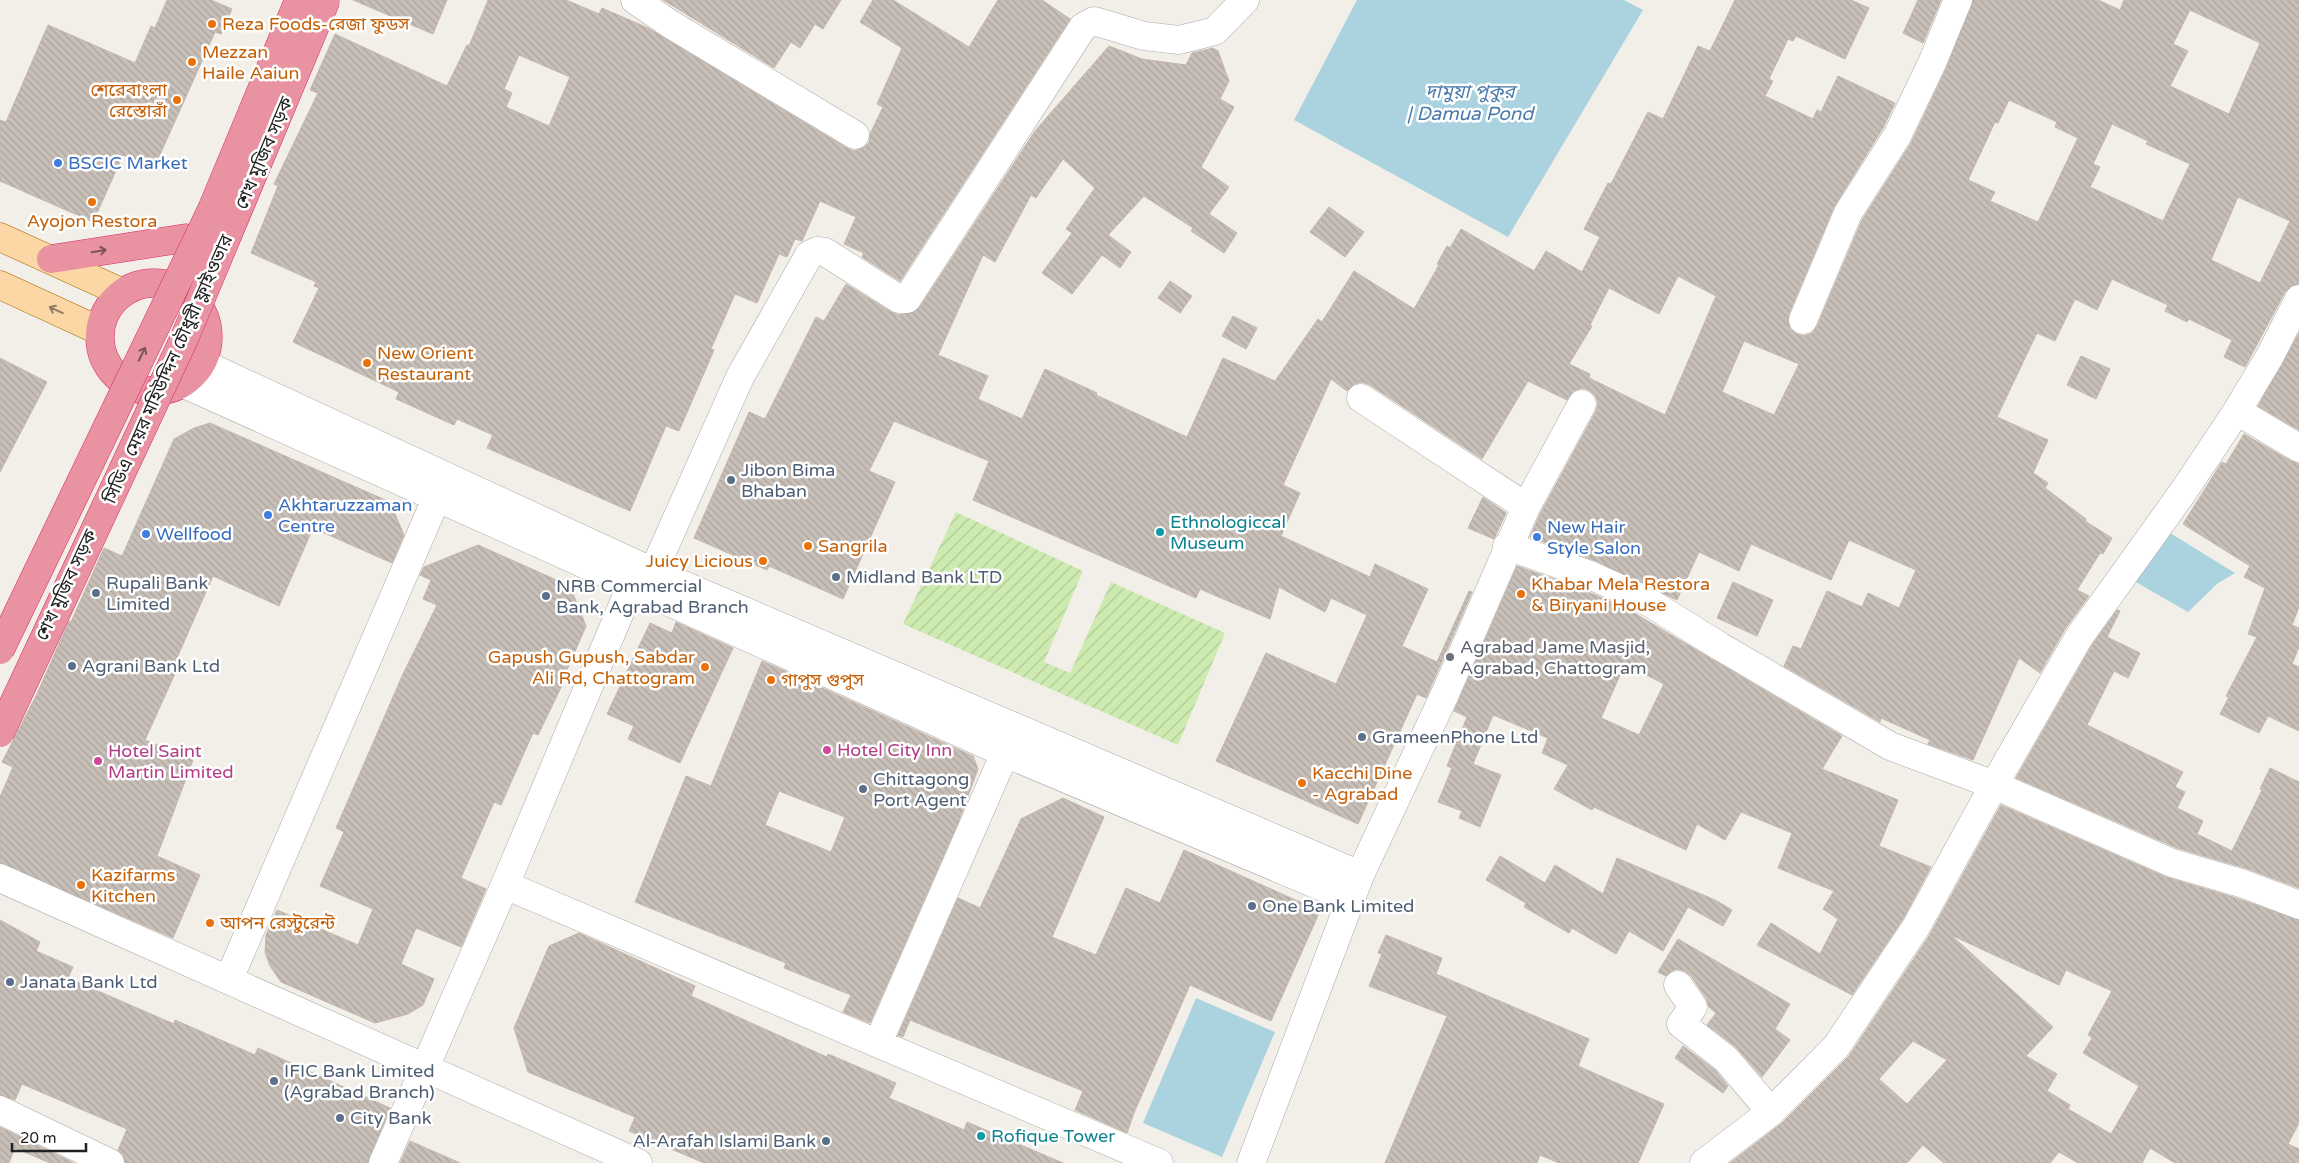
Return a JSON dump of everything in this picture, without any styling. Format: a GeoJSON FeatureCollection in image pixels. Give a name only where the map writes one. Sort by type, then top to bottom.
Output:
{"type":"FeatureCollection","features":[{"type":"Feature","properties":{"kind":"highway"},"geometry":{"type":"LineString","coordinates":[[165,284],[288,0]]}},
{"type":"Feature","properties":{"kind":"highway"},"geometry":{"type":"LineString","coordinates":[[0,650],[212,209],[299,0]]}},
{"type":"Feature","properties":{"kind":"highway","name":"শেখ মুজিব সড়ক"},"geometry":{"type":"LineString","coordinates":[[199,306],[328,0]]}},
{"type":"Feature","properties":{"kind":"highway","name":"সিডিএ মেয়র মহিউদ্দিন চৌধুরী ফ্লাইওভার"},"geometry":{"type":"LineString","coordinates":[[0,733],[184,339],[328,0]]}},
{"type":"Feature","properties":{"kind":"highway"},"geometry":{"type":"LineString","coordinates":[[51,259],[186,238]]}},
{"type":"Feature","properties":{"kind":"highway"},"geometry":{"type":"LineString","coordinates":[[150,283],[165,284],[180,289],[199,306],[207,329],[208,340],[201,364],[193,374],[170,387],[131,386],[117,376],[107,362],[101,347],[100,331],[104,315],[112,302],[135,286],[150,283]]}},
{"type":"Feature","properties":{"kind":"highway"},"geometry":{"type":"LineString","coordinates":[[0,625],[117,376]]}},
{"type":"Feature","properties":{"kind":"highway","name":"শেখ মুজিব সড়ক"},"geometry":{"type":"LineString","coordinates":[[0,724],[170,387]]}},
{"type":"Feature","properties":{"kind":"main road"},"geometry":{"type":"LineString","coordinates":[[0,237],[123,293]]}},
{"type":"Feature","properties":{"kind":"main road"},"geometry":{"type":"LineString","coordinates":[[0,285],[100,331]]}},
{"type":"Feature","properties":{"kind":"street"},"geometry":{"type":"LineString","coordinates":[[635,0],[670,24],[855,135]]}},
{"type":"Feature","properties":{"kind":"street"},"geometry":{"type":"LineString","coordinates":[[383,1163],[642,579],[740,377],[809,255],[817,251],[825,252],[899,299],[907,299],[1083,27],[1094,21],[1144,36],[1179,40],[1215,30],[1245,0]]}},
{"type":"Feature","properties":{"kind":"street"},"geometry":{"type":"LineString","coordinates":[[1804,320],[1848,213],[1898,136],[1932,63],[1958,0]]}},
{"type":"Feature","properties":{"kind":"street"},"geometry":{"type":"LineString","coordinates":[[1704,1163],[1771,1112],[1836,1047],[1916,927],[1994,785],[2079,637],[2183,492],[2236,411],[2270,356],[2299,299]]}},
{"type":"Feature","properties":{"kind":"street"},"geometry":{"type":"LineString","coordinates":[[201,364],[1005,753],[1356,887]]}},
{"type":"Feature","properties":{"kind":"street"},"geometry":{"type":"LineString","coordinates":[[170,387],[642,579],[1356,887]]}},
{"type":"Feature","properties":{"kind":"street"},"geometry":{"type":"LineString","coordinates":[[1361,398],[1526,507]]}},
{"type":"Feature","properties":{"kind":"street"},"geometry":{"type":"LineString","coordinates":[[1251,1163],[1356,887],[1445,694],[1507,546],[1582,404]]}},
{"type":"Feature","properties":{"kind":"street"},"geometry":{"type":"LineString","coordinates":[[2236,411],[2299,448]]}},
{"type":"Feature","properties":{"kind":"street"},"geometry":{"type":"LineString","coordinates":[[229,979],[437,497]]}},
{"type":"Feature","properties":{"kind":"street"},"geometry":{"type":"LineString","coordinates":[[1507,546],[1590,575],[1647,601],[1721,647],[1890,746],[1994,785],[2172,863],[2241,883],[2299,905]]}},
{"type":"Feature","properties":{"kind":"street"},"geometry":{"type":"LineString","coordinates":[[878,1043],[1005,753]]}},
{"type":"Feature","properties":{"kind":"street"},"geometry":{"type":"LineString","coordinates":[[0,878],[426,1066],[638,1163]]}},
{"type":"Feature","properties":{"kind":"street"},"geometry":{"type":"LineString","coordinates":[[505,885],[1159,1163]]}},
{"type":"Feature","properties":{"kind":"street"},"geometry":{"type":"LineString","coordinates":[[1678,985],[1693,1007],[1681,1024],[1726,1059],[1771,1112]]}},
{"type":"Feature","properties":{"kind":"street"},"geometry":{"type":"LineString","coordinates":[[0,1110],[110,1163]]}},
{"type":"Feature","properties":{"kind":"green space"},"geometry":{"type":"Polygon","coordinates":[[[956,512],[1083,571],[1044,662],[1070,673],[1111,582],[1225,633],[1178,745],[903,624],[956,512]]]}},
{"type":"Feature","properties":{"kind":"water","name":"দামুয়া পুকুর | Damua Pond"},"geometry":{"type":"Polygon","coordinates":[[[1357,0],[1624,0],[1643,10],[1508,237],[1294,120],[1357,0]]]}},
{"type":"Feature","properties":{"kind":"water"},"geometry":{"type":"Polygon","coordinates":[[[2162,528],[2235,573],[2217,584],[2188,612],[2120,573],[2162,528]]]}},
{"type":"Feature","properties":{"kind":"water"},"geometry":{"type":"Polygon","coordinates":[[[1196,998],[1275,1032],[1222,1157],[1143,1123],[1196,998]]]}},
{"type":"Feature","properties":{"kind":"building"},"geometry":{"type":"Polygon","coordinates":[[[167,0],[211,0],[232,9],[221,34],[215,32],[154,168],[123,155],[93,222],[0,181],[0,120],[6,122],[48,25],[135,63],[151,26],[155,28],[167,0]]]}},
{"type":"Feature","properties":{"kind":"building"},"geometry":{"type":"Polygon","coordinates":[[[353,0],[447,0],[433,34],[353,0]]]}},
{"type":"Feature","properties":{"kind":"building"},"geometry":{"type":"Polygon","coordinates":[[[488,0],[566,0],[599,14],[602,8],[648,28],[854,151],[863,148],[869,143],[870,134],[883,107],[877,104],[902,48],[860,22],[873,0],[893,0],[969,47],[998,0],[1042,0],[1070,19],[900,281],[862,257],[864,253],[844,244],[856,217],[820,201],[802,241],[795,239],[787,257],[779,254],[757,303],[735,294],[711,349],[714,350],[679,431],[666,426],[630,511],[487,448],[493,435],[457,419],[454,425],[396,399],[399,392],[293,342],[319,288],[314,286],[316,282],[251,253],[278,186],[274,184],[318,93],[310,90],[335,34],[447,86],[467,45],[469,46],[488,0]],[[519,55],[504,89],[512,93],[506,107],[549,126],[570,77],[519,55]]]}},
{"type":"Feature","properties":{"kind":"building"},"geometry":{"type":"Polygon","coordinates":[[[663,0],[841,0],[823,29],[815,24],[800,48],[791,42],[774,68],[663,0]]]}},
{"type":"Feature","properties":{"kind":"building"},"geometry":{"type":"Polygon","coordinates":[[[1735,0],[1851,0],[1869,8],[1845,59],[1796,36],[1793,41],[1788,39],[1769,79],[1773,81],[1765,96],[1813,119],[1817,110],[1821,112],[1838,76],[1895,103],[1883,128],[1834,207],[1789,314],[1790,329],[1804,336],[1812,333],[1817,326],[1862,220],[1911,143],[1946,69],[1973,0],[2098,0],[2120,10],[2124,0],[2299,0],[2299,284],[2291,286],[2285,292],[2245,367],[2224,357],[2232,340],[2189,319],[2187,322],[2165,311],[2168,305],[2112,279],[2097,310],[2075,299],[2055,341],[2037,333],[1997,417],[2048,440],[2033,473],[2048,483],[2045,488],[2086,519],[2085,521],[2112,538],[2103,554],[2100,553],[2077,590],[2089,596],[2065,629],[2040,673],[2019,658],[1973,760],[1928,744],[1930,740],[1881,718],[1880,722],[1784,666],[1793,646],[1801,649],[1827,591],[1862,607],[1868,593],[1899,608],[1916,570],[1849,540],[1831,580],[1751,544],[1739,571],[1699,552],[1677,600],[1596,561],[1530,537],[1540,514],[1596,411],[1598,403],[1595,395],[1589,390],[1582,388],[1573,391],[1567,400],[1528,381],[1482,459],[1370,385],[1362,382],[1354,384],[1347,391],[1331,379],[1283,485],[1300,493],[1281,536],[1370,577],[1375,564],[1428,589],[1402,646],[1437,662],[1469,591],[1472,592],[1426,698],[1417,694],[1358,824],[1216,761],[1266,653],[1336,684],[1367,615],[1331,598],[1325,612],[1279,587],[1270,619],[1200,589],[1196,598],[973,500],[989,461],[894,421],[869,471],[895,482],[843,599],[769,566],[767,570],[694,538],[749,412],[765,419],[816,317],[824,321],[846,284],[891,312],[899,315],[915,312],[1035,131],[1109,46],[1142,59],[1186,65],[1192,53],[1213,48],[1218,51],[1229,81],[1220,99],[1234,107],[1201,167],[1229,187],[1209,214],[1237,233],[1224,253],[1191,231],[1193,228],[1144,196],[1108,235],[1131,252],[1120,268],[1102,255],[1072,294],[1042,273],[1072,233],[1066,229],[1095,188],[1063,159],[1036,198],[1031,195],[995,262],[983,255],[938,355],[988,376],[978,399],[1022,419],[1045,369],[1187,437],[1223,358],[1275,381],[1318,319],[1322,322],[1354,271],[1414,309],[1439,265],[1437,264],[1447,246],[1450,248],[1461,229],[1534,271],[1546,251],[1582,272],[1600,237],[1584,229],[1608,183],[1611,184],[1648,112],[1663,119],[1698,46],[1710,51],[1735,0]],[[2190,10],[2173,44],[2188,51],[2170,86],[2229,114],[2260,43],[2190,10]],[[2009,100],[1998,123],[1995,122],[1968,180],[1995,192],[1990,201],[2038,222],[2078,138],[2055,127],[2057,122],[2009,100]],[[2112,124],[2093,164],[2100,167],[2090,187],[2163,221],[2190,164],[2146,144],[2148,141],[2112,124]],[[2238,197],[2211,260],[2260,283],[2290,221],[2238,197]],[[1678,276],[1659,314],[1609,288],[1590,325],[1592,326],[1569,364],[1590,374],[1589,378],[1665,415],[1716,296],[1678,276]],[[1744,341],[1722,392],[1774,415],[1799,364],[1744,341]]]}},
{"type":"Feature","properties":{"kind":"building"},"geometry":{"type":"Polygon","coordinates":[[[1918,0],[1941,0],[1923,43],[1903,33],[1918,0]]]}},
{"type":"Feature","properties":{"kind":"building"},"geometry":{"type":"Polygon","coordinates":[[[1329,207],[1364,232],[1345,257],[1310,232],[1329,207]]]}},
{"type":"Feature","properties":{"kind":"building"},"geometry":{"type":"Polygon","coordinates":[[[1170,281],[1192,296],[1180,313],[1158,298],[1170,281]]]}},
{"type":"Feature","properties":{"kind":"building"},"geometry":{"type":"Polygon","coordinates":[[[1233,316],[1257,328],[1246,349],[1222,336],[1233,316]]]}},
{"type":"Feature","properties":{"kind":"building"},"geometry":{"type":"Polygon","coordinates":[[[2299,333],[2299,430],[2258,406],[2299,333]]]}},
{"type":"Feature","properties":{"kind":"building"},"geometry":{"type":"Polygon","coordinates":[[[2081,356],[2110,369],[2096,399],[2067,385],[2081,356]]]}},
{"type":"Feature","properties":{"kind":"building"},"geometry":{"type":"Polygon","coordinates":[[[0,358],[47,382],[0,472],[0,358]]]}},
{"type":"Feature","properties":{"kind":"building"},"geometry":{"type":"Polygon","coordinates":[[[210,423],[390,502],[404,535],[392,563],[313,528],[279,606],[213,576],[173,667],[177,669],[145,740],[193,760],[157,856],[200,875],[173,938],[0,863],[0,797],[13,767],[2,762],[37,694],[104,548],[122,556],[174,439],[194,428],[210,423]]]}},
{"type":"Feature","properties":{"kind":"building"},"geometry":{"type":"Polygon","coordinates":[[[2244,434],[2299,464],[2299,607],[2292,625],[2299,628],[2299,647],[2292,664],[2299,667],[2299,731],[2268,716],[2259,733],[2220,714],[2229,697],[2226,696],[2257,637],[2248,634],[2265,588],[2244,577],[2250,566],[2183,524],[2222,462],[2226,464],[2244,434]]]}},
{"type":"Feature","properties":{"kind":"building"},"geometry":{"type":"Polygon","coordinates":[[[1483,497],[1506,513],[1494,539],[1468,528],[1483,497]]]}},
{"type":"Feature","properties":{"kind":"building"},"geometry":{"type":"Polygon","coordinates":[[[478,545],[570,586],[586,626],[567,670],[569,671],[538,735],[533,733],[501,805],[494,802],[461,878],[486,889],[461,947],[416,928],[401,964],[434,979],[423,1005],[408,1014],[375,1023],[281,982],[270,966],[265,952],[266,935],[277,910],[358,945],[373,909],[320,886],[344,832],[336,828],[403,674],[437,605],[423,599],[431,580],[420,575],[424,567],[478,545]]]}},
{"type":"Feature","properties":{"kind":"building"},"geometry":{"type":"Polygon","coordinates":[[[1517,566],[1584,590],[1629,610],[1842,736],[1822,769],[1898,800],[1879,846],[1931,867],[1903,919],[1852,995],[1757,945],[1771,923],[1820,954],[1838,919],[1823,909],[1834,891],[1778,868],[1792,833],[1741,812],[1725,840],[1697,824],[1686,850],[1594,807],[1592,810],[1554,789],[1568,765],[1542,753],[1548,738],[1493,715],[1473,764],[1501,775],[1480,827],[1459,818],[1462,811],[1438,802],[1452,768],[1447,766],[1467,717],[1454,711],[1517,566]],[[1625,664],[1601,718],[1639,735],[1664,684],[1625,664]]]}},
{"type":"Feature","properties":{"kind":"building"},"geometry":{"type":"Polygon","coordinates":[[[1733,582],[1773,600],[1757,636],[1717,618],[1733,582]]]}},
{"type":"Feature","properties":{"kind":"building"},"geometry":{"type":"Polygon","coordinates":[[[2117,610],[2120,611],[2107,637],[2140,653],[2128,678],[2114,671],[2087,725],[2183,772],[2175,787],[2185,792],[2177,808],[2203,821],[2197,834],[2232,851],[2262,790],[2260,789],[2270,768],[2299,782],[2299,888],[2245,868],[2177,848],[2016,778],[2092,645],[2117,610]]]}},
{"type":"Feature","properties":{"kind":"building"},"geometry":{"type":"Polygon","coordinates":[[[676,622],[733,648],[680,763],[628,739],[634,726],[607,714],[650,623],[672,633],[676,622]]]}},
{"type":"Feature","properties":{"kind":"building"},"geometry":{"type":"Polygon","coordinates":[[[762,661],[973,756],[978,769],[958,823],[870,1023],[843,1012],[851,995],[784,968],[786,963],[635,902],[686,776],[711,786],[762,661]],[[779,791],[765,825],[831,852],[845,817],[779,791]]]}},
{"type":"Feature","properties":{"kind":"building"},"geometry":{"type":"Polygon","coordinates":[[[1063,798],[1104,817],[1052,937],[1096,955],[1126,888],[1160,903],[1184,850],[1320,911],[1271,1021],[1190,985],[1127,1133],[1075,1110],[1083,1091],[910,1020],[903,1037],[898,1035],[958,898],[980,908],[1021,819],[1063,798]]]}},
{"type":"Feature","properties":{"kind":"building"},"geometry":{"type":"Polygon","coordinates":[[[2001,805],[2166,877],[2236,898],[2299,920],[2299,1123],[2288,1144],[2299,1149],[2299,1163],[2175,1163],[2150,1148],[2142,1163],[2078,1163],[2059,1152],[2050,1163],[1944,1163],[1923,1145],[1907,1163],[1730,1163],[1782,1123],[1849,1056],[1929,936],[2001,805]],[[1951,935],[2053,1027],[2026,1056],[2057,1074],[2047,1091],[2070,1105],[2068,1109],[2111,1134],[2139,1086],[2083,1053],[2092,1038],[2088,1035],[2112,991],[2066,970],[2059,985],[1951,935]],[[1913,1041],[1879,1079],[1907,1104],[1947,1060],[1913,1041]]]}},
{"type":"Feature","properties":{"kind":"building"},"geometry":{"type":"Polygon","coordinates":[[[1500,856],[1545,883],[1555,865],[1603,894],[1617,858],[1715,900],[1732,910],[1723,926],[1688,907],[1663,951],[1629,931],[1616,954],[1572,928],[1569,933],[1524,907],[1526,903],[1486,880],[1500,856]]]}},
{"type":"Feature","properties":{"kind":"building"},"geometry":{"type":"Polygon","coordinates":[[[0,920],[40,942],[36,951],[73,967],[68,978],[174,1024],[175,1020],[255,1055],[258,1048],[390,1108],[368,1163],[125,1163],[123,1155],[118,1150],[127,1129],[22,1084],[15,1100],[0,1095],[0,920]]]}},
{"type":"Feature","properties":{"kind":"building"},"geometry":{"type":"Polygon","coordinates":[[[579,933],[695,986],[691,996],[827,1057],[828,1054],[896,1083],[889,1098],[964,1130],[967,1122],[1063,1163],[704,1163],[629,1131],[635,1117],[528,1072],[514,1028],[549,946],[579,933]]]}},
{"type":"Feature","properties":{"kind":"building"},"geometry":{"type":"Polygon","coordinates":[[[1386,935],[1442,958],[1436,974],[1589,1039],[1578,1066],[1664,1104],[1638,1163],[1559,1163],[1540,1155],[1537,1163],[1385,1163],[1447,1016],[1369,986],[1382,954],[1378,953],[1386,935]]]}},
{"type":"Feature","properties":{"kind":"building"},"geometry":{"type":"Polygon","coordinates":[[[1678,939],[1790,1004],[1775,1029],[1790,1040],[1762,1077],[1736,1047],[1707,1025],[1716,1013],[1709,1007],[1706,998],[1691,976],[1685,971],[1677,969],[1666,976],[1658,972],[1678,939]]]}},
{"type":"Feature","properties":{"kind":"building"},"geometry":{"type":"Polygon","coordinates":[[[1683,1046],[1715,1070],[1728,1086],[1723,1093],[1675,1058],[1683,1046]]]}},
{"type":"Feature","properties":{"kind":"building"},"geometry":{"type":"Polygon","coordinates":[[[0,1127],[74,1163],[50,1163],[15,1148],[9,1163],[0,1163],[0,1127]]]}},
{"type":"Feature","properties":{"kind":"building"},"geometry":{"type":"Polygon","coordinates":[[[410,1141],[460,1163],[400,1163],[410,1141]]]}},
{"type":"Feature","properties":{"kind":"place","name":"Reza Foods-রেজা ফুডস"},"geometry":{"type":"Point","coordinates":[212,24]}},
{"type":"Feature","properties":{"kind":"place","name":"Mezzan Haile Aaiun"},"geometry":{"type":"Point","coordinates":[192,62]}},
{"type":"Feature","properties":{"kind":"place","name":"শেরেবাংলা রেস্তোরাঁ"},"geometry":{"type":"Point","coordinates":[177,100]}},
{"type":"Feature","properties":{"kind":"place","name":"BSCIC Market"},"geometry":{"type":"Point","coordinates":[58,163]}},
{"type":"Feature","properties":{"kind":"place","name":"Ayojon Restora"},"geometry":{"type":"Point","coordinates":[92,202]}},
{"type":"Feature","properties":{"kind":"place","name":"New Orient Restaurant"},"geometry":{"type":"Point","coordinates":[367,363]}},
{"type":"Feature","properties":{"kind":"place","name":"Jibon Bima Bhaban"},"geometry":{"type":"Point","coordinates":[731,480]}},
{"type":"Feature","properties":{"kind":"place","name":"Akhtaruzzaman Centre"},"geometry":{"type":"Point","coordinates":[268,515]}},
{"type":"Feature","properties":{"kind":"place","name":"Ethnologiccal Museum"},"geometry":{"type":"Point","coordinates":[1160,532]}},
{"type":"Feature","properties":{"kind":"place","name":"Wellfood"},"geometry":{"type":"Point","coordinates":[146,534]}},
{"type":"Feature","properties":{"kind":"place","name":"New Hair Style Salon"},"geometry":{"type":"Point","coordinates":[1537,537]}},
{"type":"Feature","properties":{"kind":"place","name":"Sangrila"},"geometry":{"type":"Point","coordinates":[808,546]}},
{"type":"Feature","properties":{"kind":"place","name":"Juicy Licious"},"geometry":{"type":"Point","coordinates":[763,561]}},
{"type":"Feature","properties":{"kind":"place","name":"Midland Bank LTD"},"geometry":{"type":"Point","coordinates":[836,577]}},
{"type":"Feature","properties":{"kind":"place","name":"Rupali Bank Limited"},"geometry":{"type":"Point","coordinates":[96,593]}},
{"type":"Feature","properties":{"kind":"place","name":"Khabar Mela Restora & Biryani House"},"geometry":{"type":"Point","coordinates":[1521,594]}},
{"type":"Feature","properties":{"kind":"place","name":"NRB Commercial Bank, Agrabad Branch"},"geometry":{"type":"Point","coordinates":[546,596]}},
{"type":"Feature","properties":{"kind":"place","name":"Agrabad Jame Masjid, Agrabad, Chattogram"},"geometry":{"type":"Point","coordinates":[1450,657]}},
{"type":"Feature","properties":{"kind":"place","name":"Agrani Bank Ltd"},"geometry":{"type":"Point","coordinates":[72,666]}},
{"type":"Feature","properties":{"kind":"place","name":"Gapush Gupush, Sabdar Ali Rd, Chattogram"},"geometry":{"type":"Point","coordinates":[705,667]}},
{"type":"Feature","properties":{"kind":"place","name":"গাপুস গুপুস"},"geometry":{"type":"Point","coordinates":[771,680]}},
{"type":"Feature","properties":{"kind":"place","name":"GrameenPhone Ltd"},"geometry":{"type":"Point","coordinates":[1362,737]}},
{"type":"Feature","properties":{"kind":"place","name":"Hotel City Inn"},"geometry":{"type":"Point","coordinates":[827,750]}},
{"type":"Feature","properties":{"kind":"place","name":"Hotel Saint Martin Limited"},"geometry":{"type":"Point","coordinates":[98,761]}},
{"type":"Feature","properties":{"kind":"place","name":"Kacchi Dine - Agrabad"},"geometry":{"type":"Point","coordinates":[1302,783]}},
{"type":"Feature","properties":{"kind":"place","name":"Chittagong Port Agent"},"geometry":{"type":"Point","coordinates":[863,789]}},
{"type":"Feature","properties":{"kind":"place","name":"Kazifarms Kitchen"},"geometry":{"type":"Point","coordinates":[81,885]}},
{"type":"Feature","properties":{"kind":"place","name":"One Bank Limited"},"geometry":{"type":"Point","coordinates":[1252,906]}},
{"type":"Feature","properties":{"kind":"place","name":"আপন রেস্টুরেন্ট"},"geometry":{"type":"Point","coordinates":[210,923]}},
{"type":"Feature","properties":{"kind":"place","name":"Janata Bank Ltd"},"geometry":{"type":"Point","coordinates":[10,982]}},
{"type":"Feature","properties":{"kind":"place","name":"IFIC Bank Limited (Agrabad Branch)"},"geometry":{"type":"Point","coordinates":[274,1081]}},
{"type":"Feature","properties":{"kind":"place","name":"City Bank"},"geometry":{"type":"Point","coordinates":[340,1118]}},
{"type":"Feature","properties":{"kind":"place","name":"Rofique Tower"},"geometry":{"type":"Point","coordinates":[981,1136]}},
{"type":"Feature","properties":{"kind":"place","name":"Al-Arafah Islami Bank"},"geometry":{"type":"Point","coordinates":[826,1141]}}]}
